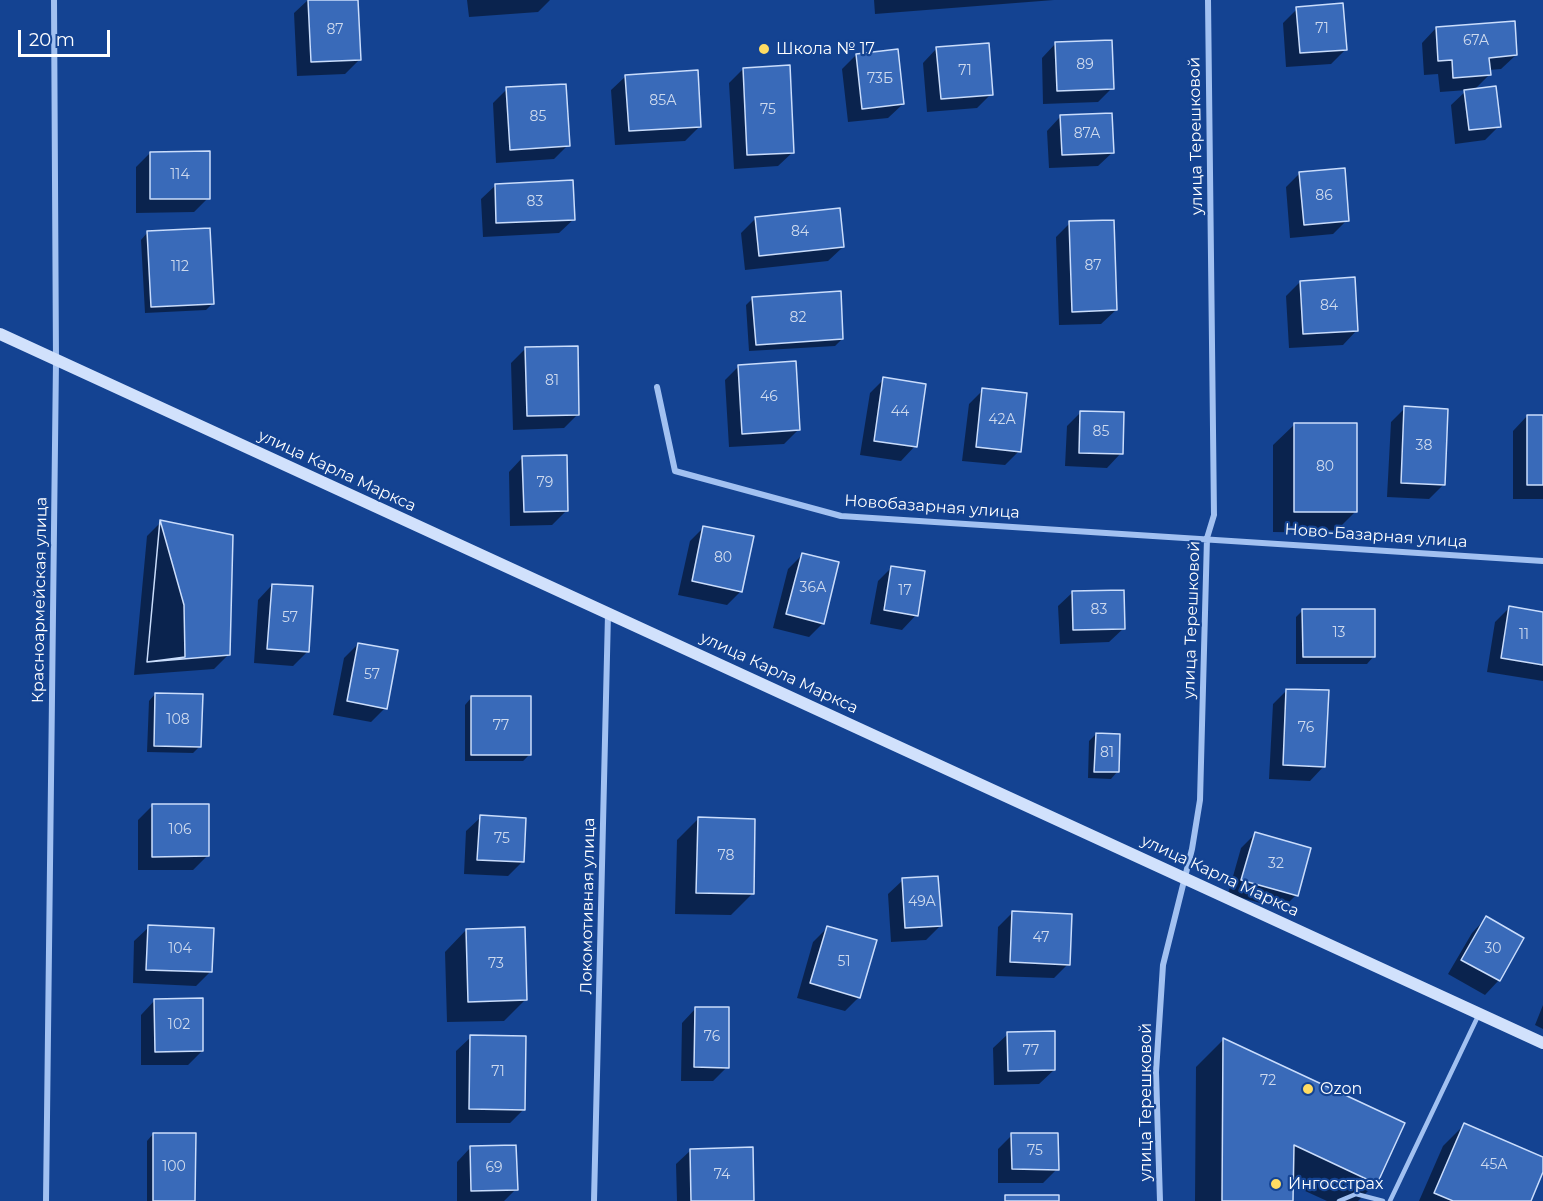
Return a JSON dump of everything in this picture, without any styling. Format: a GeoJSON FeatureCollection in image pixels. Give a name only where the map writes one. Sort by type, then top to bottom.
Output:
{"type":"FeatureCollection","features":[{"type":"Feature","properties":{"kind":"street","name":"Красноармейская улица"},"geometry":{"type":"LineString","coordinates":[[46,1201],[56,360],[54,0]]}},
{"type":"Feature","properties":{"kind":"street","name":"улица Терешковой"},"geometry":{"type":"LineString","coordinates":[[1160,1201],[1156,1072],[1163,965],[1192,849],[1200,800],[1207,538],[1214,515],[1208,0]]}},
{"type":"Feature","properties":{"kind":"street","name":"улица Карла Маркса"},"geometry":{"type":"LineString","coordinates":[[0,334],[1543,1043]]}},
{"type":"Feature","properties":{"kind":"street","name":"Новобазарная улица"},"geometry":{"type":"LineString","coordinates":[[657,387],[675,471],[841,516],[1207,538]]}},
{"type":"Feature","properties":{"kind":"street","name":"Ново-Базарная улица"},"geometry":{"type":"LineString","coordinates":[[1207,538],[1543,561]]}},
{"type":"Feature","properties":{"kind":"street","name":"Локомотивная улица"},"geometry":{"type":"LineString","coordinates":[[594,1201],[608,613]]}},
{"type":"Feature","properties":{"kind":"lane"},"geometry":{"type":"LineString","coordinates":[[1390,1201],[1479,1014]]}},
{"type":"Feature","properties":{"kind":"lane"},"geometry":{"type":"LineString","coordinates":[[1340,1201],[1356,1194],[1383,1201]]}},
{"type":"Feature","properties":{"kind":"building"},"geometry":{"type":"Polygon","coordinates":[[[308,0],[358,0],[361,60],[311,62],[308,0]]]}},
{"type":"Feature","properties":{"kind":"building"},"geometry":{"type":"Polygon","coordinates":[[[1343,3],[1347,50],[1300,53],[1296,7],[1343,3]]]}},
{"type":"Feature","properties":{"kind":"building"},"geometry":{"type":"Polygon","coordinates":[[[1515,21],[1517,55],[1489,58],[1491,75],[1453,78],[1452,60],[1438,61],[1436,27],[1515,21]]]}},
{"type":"Feature","properties":{"kind":"building"},"geometry":{"type":"Polygon","coordinates":[[[1112,40],[1114,89],[1057,91],[1055,42],[1112,40]]]}},
{"type":"Feature","properties":{"kind":"building"},"geometry":{"type":"Polygon","coordinates":[[[989,43],[993,95],[941,99],[936,47],[989,43]]]}},
{"type":"Feature","properties":{"kind":"building"},"geometry":{"type":"Polygon","coordinates":[[[898,49],[904,104],[862,109],[856,54],[898,49]]]}},
{"type":"Feature","properties":{"kind":"building"},"geometry":{"type":"Polygon","coordinates":[[[790,65],[794,153],[747,155],[743,68],[790,65]]]}},
{"type":"Feature","properties":{"kind":"building"},"geometry":{"type":"Polygon","coordinates":[[[698,70],[701,127],[629,131],[625,75],[698,70]]]}},
{"type":"Feature","properties":{"kind":"building"},"geometry":{"type":"Polygon","coordinates":[[[566,84],[570,146],[510,150],[506,87],[566,84]]]}},
{"type":"Feature","properties":{"kind":"building"},"geometry":{"type":"Polygon","coordinates":[[[1496,86],[1501,127],[1469,130],[1464,90],[1496,86]]]}},
{"type":"Feature","properties":{"kind":"building"},"geometry":{"type":"Polygon","coordinates":[[[1112,113],[1114,153],[1062,155],[1060,115],[1112,113]]]}},
{"type":"Feature","properties":{"kind":"building"},"geometry":{"type":"Polygon","coordinates":[[[210,151],[210,199],[150,199],[150,152],[210,151]]]}},
{"type":"Feature","properties":{"kind":"building"},"geometry":{"type":"Polygon","coordinates":[[[1345,168],[1349,221],[1304,225],[1299,172],[1345,168]]]}},
{"type":"Feature","properties":{"kind":"building"},"geometry":{"type":"Polygon","coordinates":[[[573,180],[575,220],[496,223],[495,184],[573,180]]]}},
{"type":"Feature","properties":{"kind":"building"},"geometry":{"type":"Polygon","coordinates":[[[840,208],[844,247],[759,256],[755,217],[840,208]]]}},
{"type":"Feature","properties":{"kind":"building"},"geometry":{"type":"Polygon","coordinates":[[[1114,220],[1117,310],[1072,312],[1069,221],[1114,220]]]}},
{"type":"Feature","properties":{"kind":"building"},"geometry":{"type":"Polygon","coordinates":[[[210,228],[214,304],[151,307],[147,231],[210,228]]]}},
{"type":"Feature","properties":{"kind":"building"},"geometry":{"type":"Polygon","coordinates":[[[1355,277],[1358,331],[1303,334],[1300,281],[1355,277]]]}},
{"type":"Feature","properties":{"kind":"building"},"geometry":{"type":"Polygon","coordinates":[[[841,291],[843,339],[756,345],[752,297],[841,291]]]}},
{"type":"Feature","properties":{"kind":"building"},"geometry":{"type":"Polygon","coordinates":[[[578,346],[579,415],[527,416],[525,347],[578,346]]]}},
{"type":"Feature","properties":{"kind":"building"},"geometry":{"type":"Polygon","coordinates":[[[796,361],[800,430],[742,434],[738,365],[796,361]]]}},
{"type":"Feature","properties":{"kind":"building"},"geometry":{"type":"Polygon","coordinates":[[[883,377],[926,384],[917,447],[874,441],[883,377]]]}},
{"type":"Feature","properties":{"kind":"building"},"geometry":{"type":"Polygon","coordinates":[[[982,388],[1027,393],[1021,452],[976,447],[982,388]]]}},
{"type":"Feature","properties":{"kind":"building"},"geometry":{"type":"Polygon","coordinates":[[[1404,406],[1448,409],[1445,485],[1401,483],[1404,406]]]}},
{"type":"Feature","properties":{"kind":"building"},"geometry":{"type":"Polygon","coordinates":[[[1080,411],[1124,412],[1123,454],[1079,453],[1080,411]]]}},
{"type":"Feature","properties":{"kind":"building"},"geometry":{"type":"Polygon","coordinates":[[[1527,415],[1543,415],[1543,485],[1527,485],[1527,415]]]}},
{"type":"Feature","properties":{"kind":"building"},"geometry":{"type":"Polygon","coordinates":[[[1294,423],[1357,423],[1357,512],[1294,512],[1294,423]]]}},
{"type":"Feature","properties":{"kind":"building"},"geometry":{"type":"Polygon","coordinates":[[[567,455],[568,511],[524,512],[522,456],[567,455]]]}},
{"type":"Feature","properties":{"kind":"building"},"geometry":{"type":"Polygon","coordinates":[[[160,520],[184,605],[185,657],[147,662],[160,520]]]}},
{"type":"Feature","properties":{"kind":"building"},"geometry":{"type":"Polygon","coordinates":[[[160,520],[233,535],[230,655],[147,662],[160,520]]]}},
{"type":"Feature","properties":{"kind":"building"},"geometry":{"type":"Polygon","coordinates":[[[703,526],[754,536],[742,592],[692,581],[703,526]]]}},
{"type":"Feature","properties":{"kind":"building"},"geometry":{"type":"Polygon","coordinates":[[[802,553],[839,562],[824,624],[786,614],[802,553]]]}},
{"type":"Feature","properties":{"kind":"building"},"geometry":{"type":"Polygon","coordinates":[[[891,566],[925,571],[918,616],[884,610],[891,566]]]}},
{"type":"Feature","properties":{"kind":"building"},"geometry":{"type":"Polygon","coordinates":[[[272,584],[313,586],[309,652],[267,649],[272,584]]]}},
{"type":"Feature","properties":{"kind":"building"},"geometry":{"type":"Polygon","coordinates":[[[1124,590],[1125,629],[1073,630],[1072,591],[1124,590]]]}},
{"type":"Feature","properties":{"kind":"building"},"geometry":{"type":"Polygon","coordinates":[[[1509,606],[1543,612],[1543,665],[1501,658],[1509,606]]]}},
{"type":"Feature","properties":{"kind":"building"},"geometry":{"type":"Polygon","coordinates":[[[1302,609],[1375,609],[1375,657],[1303,657],[1302,609]]]}},
{"type":"Feature","properties":{"kind":"building"},"geometry":{"type":"Polygon","coordinates":[[[358,643],[398,650],[387,709],[347,701],[358,643]]]}},
{"type":"Feature","properties":{"kind":"building"},"geometry":{"type":"Polygon","coordinates":[[[1286,689],[1329,690],[1325,767],[1283,765],[1286,689]]]}},
{"type":"Feature","properties":{"kind":"building"},"geometry":{"type":"Polygon","coordinates":[[[155,693],[203,694],[201,747],[154,746],[155,693]]]}},
{"type":"Feature","properties":{"kind":"building"},"geometry":{"type":"Polygon","coordinates":[[[471,696],[531,696],[531,755],[471,755],[471,696]]]}},
{"type":"Feature","properties":{"kind":"building"},"geometry":{"type":"Polygon","coordinates":[[[1096,733],[1120,734],[1119,772],[1094,772],[1096,733]]]}},
{"type":"Feature","properties":{"kind":"building"},"geometry":{"type":"Polygon","coordinates":[[[152,804],[209,804],[209,856],[152,857],[152,804]]]}},
{"type":"Feature","properties":{"kind":"building"},"geometry":{"type":"Polygon","coordinates":[[[480,815],[526,818],[524,862],[477,860],[480,815]]]}},
{"type":"Feature","properties":{"kind":"building"},"geometry":{"type":"Polygon","coordinates":[[[698,817],[755,819],[754,894],[696,893],[698,817]]]}},
{"type":"Feature","properties":{"kind":"building"},"geometry":{"type":"Polygon","coordinates":[[[1255,832],[1311,848],[1298,896],[1241,880],[1255,832]]]}},
{"type":"Feature","properties":{"kind":"building"},"geometry":{"type":"Polygon","coordinates":[[[938,876],[942,926],[905,928],[902,878],[938,876]]]}},
{"type":"Feature","properties":{"kind":"building"},"geometry":{"type":"Polygon","coordinates":[[[1012,911],[1072,914],[1070,965],[1010,962],[1012,911]]]}},
{"type":"Feature","properties":{"kind":"building"},"geometry":{"type":"Polygon","coordinates":[[[1486,916],[1524,938],[1500,981],[1461,960],[1486,916]]]}},
{"type":"Feature","properties":{"kind":"building"},"geometry":{"type":"Polygon","coordinates":[[[148,925],[214,928],[212,972],[146,970],[148,925]]]}},
{"type":"Feature","properties":{"kind":"building"},"geometry":{"type":"Polygon","coordinates":[[[827,926],[877,940],[860,998],[810,983],[827,926]]]}},
{"type":"Feature","properties":{"kind":"building"},"geometry":{"type":"Polygon","coordinates":[[[525,927],[527,1000],[468,1002],[466,929],[525,927]]]}},
{"type":"Feature","properties":{"kind":"building"},"geometry":{"type":"Polygon","coordinates":[[[203,998],[203,1051],[155,1052],[154,999],[203,998]]]}},
{"type":"Feature","properties":{"kind":"building"},"geometry":{"type":"Polygon","coordinates":[[[695,1007],[729,1007],[729,1068],[694,1067],[695,1007]]]}},
{"type":"Feature","properties":{"kind":"building"},"geometry":{"type":"Polygon","coordinates":[[[1055,1031],[1055,1070],[1008,1071],[1007,1032],[1055,1031]]]}},
{"type":"Feature","properties":{"kind":"building"},"geometry":{"type":"Polygon","coordinates":[[[470,1035],[526,1036],[525,1110],[469,1109],[470,1035]]]}},
{"type":"Feature","properties":{"kind":"building"},"geometry":{"type":"Polygon","coordinates":[[[1223,1038],[1405,1123],[1377,1184],[1294,1145],[1293,1201],[1222,1201],[1223,1038]]]}},
{"type":"Feature","properties":{"kind":"building"},"geometry":{"type":"Polygon","coordinates":[[[1464,1123],[1543,1157],[1543,1172],[1531,1201],[1453,1201],[1434,1193],[1464,1123]]]}},
{"type":"Feature","properties":{"kind":"building"},"geometry":{"type":"Polygon","coordinates":[[[153,1133],[196,1133],[195,1201],[153,1201],[153,1133]]]}},
{"type":"Feature","properties":{"kind":"building"},"geometry":{"type":"Polygon","coordinates":[[[1011,1133],[1058,1133],[1059,1170],[1012,1169],[1011,1133]]]}},
{"type":"Feature","properties":{"kind":"building"},"geometry":{"type":"Polygon","coordinates":[[[516,1145],[518,1190],[471,1191],[470,1146],[516,1145]]]}},
{"type":"Feature","properties":{"kind":"building"},"geometry":{"type":"Polygon","coordinates":[[[753,1147],[754,1201],[691,1201],[690,1149],[753,1147]]]}},
{"type":"Feature","properties":{"kind":"building"},"geometry":{"type":"Polygon","coordinates":[[[1005,1195],[1059,1195],[1059,1201],[1005,1201],[1005,1195]]]}},
{"type":"Feature","properties":{"kind":"place","name":"Школа № 17"},"geometry":{"type":"Point","coordinates":[764,49]}},
{"type":"Feature","properties":{"kind":"place","name":"Ozon"},"geometry":{"type":"Point","coordinates":[1308,1089]}},
{"type":"Feature","properties":{"kind":"place","name":"Ингосстрах"},"geometry":{"type":"Point","coordinates":[1276,1184]}}]}
